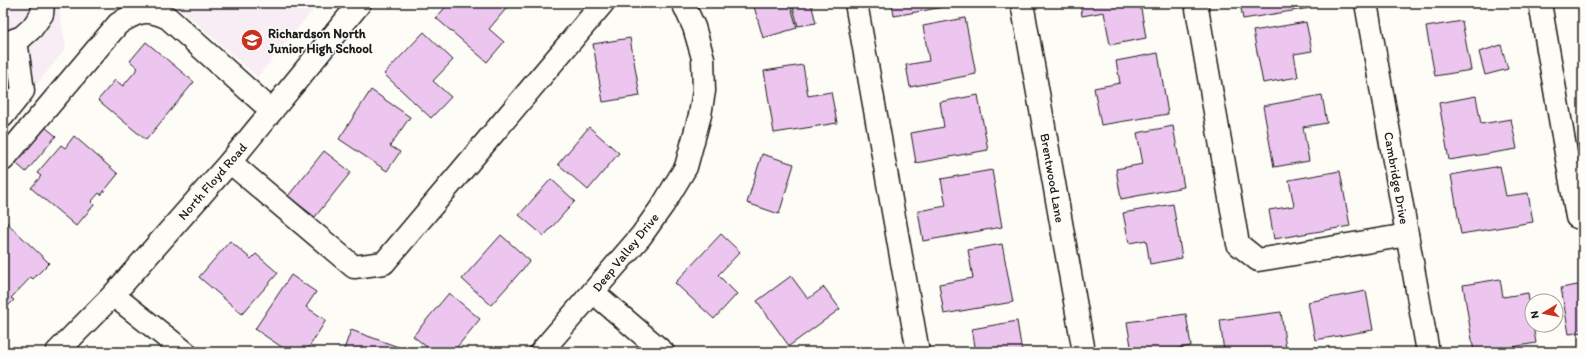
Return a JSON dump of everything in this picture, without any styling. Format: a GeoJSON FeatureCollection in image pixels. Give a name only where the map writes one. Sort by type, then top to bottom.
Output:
{"type":"FeatureCollection","features":[{"type":"Feature","properties":{"kind":"street"},"geometry":{"type":"LineString","coordinates":[[3,116],[23,91],[9,42],[22,38],[39,19],[42,14],[42,3]]}},
{"type":"Feature","properties":{"kind":"street","name":"North Floyd Road"},"geometry":{"type":"LineString","coordinates":[[57,352],[113,295],[230,162],[360,3]]}},
{"type":"Feature","properties":{"kind":"street"},"geometry":{"type":"LineString","coordinates":[[230,162],[354,267],[384,263],[603,3]]}},
{"type":"Feature","properties":{"kind":"street","name":"Deep Valley Drive"},"geometry":{"type":"LineString","coordinates":[[541,352],[641,236],[663,205],[686,167],[700,115],[704,91],[703,58],[694,27],[683,3]]}},
{"type":"Feature","properties":{"kind":"street"},"geometry":{"type":"LineString","coordinates":[[856,3],[918,352]]}},
{"type":"Feature","properties":{"kind":"street","name":"Brentwood Lane"},"geometry":{"type":"LineString","coordinates":[[1022,3],[1084,352]]}},
{"type":"Feature","properties":{"kind":"street"},"geometry":{"type":"LineString","coordinates":[[1196,3],[1238,244],[1258,260],[1407,235]]}},
{"type":"Feature","properties":{"kind":"street","name":"Cambridge Drive"},"geometry":{"type":"LineString","coordinates":[[1366,3],[1428,352]]}},
{"type":"Feature","properties":{"kind":"street"},"geometry":{"type":"LineString","coordinates":[[1540,3],[1577,217],[1583,218]]}},
{"type":"Feature","properties":{"kind":"street"},"geometry":{"type":"LineString","coordinates":[[3,160],[118,24],[137,13],[156,13],[168,18],[272,111]]}},
{"type":"Feature","properties":{"kind":"street"},"geometry":{"type":"LineString","coordinates":[[592,292],[663,352]]}},
{"type":"Feature","properties":{"kind":"street"},"geometry":{"type":"LineString","coordinates":[[113,295],[185,352]]}},
{"type":"Feature","properties":{"kind":"shaded area"},"geometry":{"type":"Polygon","coordinates":[[[3,3],[58,3],[66,48],[3,126],[3,3]]]}},
{"type":"Feature","properties":{"kind":"shaded area","name":"Richardson North Junior High School"},"geometry":{"type":"Polygon","coordinates":[[[174,3],[319,3],[257,77],[174,3]]]}},
{"type":"Feature","properties":{"kind":"building"},"geometry":{"type":"Polygon","coordinates":[[[449,3],[510,4],[489,29],[504,42],[487,62],[436,18],[449,3]]]}},
{"type":"Feature","properties":{"kind":"building"},"geometry":{"type":"Polygon","coordinates":[[[753,3],[790,3],[797,28],[763,38],[753,3]]]}},
{"type":"Feature","properties":{"kind":"building"},"geometry":{"type":"Polygon","coordinates":[[[811,3],[816,23],[798,26],[793,7],[811,3]]]}},
{"type":"Feature","properties":{"kind":"building"},"geometry":{"type":"Polygon","coordinates":[[[892,3],[960,3],[960,4],[894,16],[892,3]]]}},
{"type":"Feature","properties":{"kind":"building"},"geometry":{"type":"Polygon","coordinates":[[[1080,3],[1140,3],[1146,38],[1110,45],[1104,12],[1082,16],[1080,3]]]}},
{"type":"Feature","properties":{"kind":"building"},"geometry":{"type":"Polygon","coordinates":[[[1240,3],[1309,3],[1310,8],[1243,19],[1240,3]]]}},
{"type":"Feature","properties":{"kind":"building"},"geometry":{"type":"Polygon","coordinates":[[[965,18],[976,74],[910,87],[906,65],[929,61],[923,26],[965,18]]]}},
{"type":"Feature","properties":{"kind":"building"},"geometry":{"type":"Polygon","coordinates":[[[1462,21],[1471,70],[1435,76],[1426,27],[1462,21]]]}},
{"type":"Feature","properties":{"kind":"building"},"geometry":{"type":"Polygon","coordinates":[[[1306,22],[1312,51],[1294,54],[1298,77],[1263,83],[1253,31],[1306,22]]]}},
{"type":"Feature","properties":{"kind":"building"},"geometry":{"type":"Polygon","coordinates":[[[424,32],[453,60],[433,81],[451,97],[431,118],[384,74],[424,32]]]}},
{"type":"Feature","properties":{"kind":"building"},"geometry":{"type":"Polygon","coordinates":[[[630,38],[640,96],[603,102],[593,44],[630,38]]]}},
{"type":"Feature","properties":{"kind":"building"},"geometry":{"type":"Polygon","coordinates":[[[146,42],[194,82],[146,140],[98,100],[115,80],[123,86],[138,68],[130,61],[146,42]]]}},
{"type":"Feature","properties":{"kind":"building"},"geometry":{"type":"Polygon","coordinates":[[[1501,45],[1508,69],[1485,75],[1479,52],[1501,45]]]}},
{"type":"Feature","properties":{"kind":"building"},"geometry":{"type":"Polygon","coordinates":[[[1158,53],[1168,114],[1101,125],[1094,88],[1120,83],[1116,61],[1158,53]]]}},
{"type":"Feature","properties":{"kind":"building"},"geometry":{"type":"Polygon","coordinates":[[[803,65],[808,96],[831,92],[837,123],[774,133],[764,71],[803,65]]]}},
{"type":"Feature","properties":{"kind":"building"},"geometry":{"type":"Polygon","coordinates":[[[371,90],[410,117],[390,146],[400,152],[387,171],[339,139],[371,90]]]}},
{"type":"Feature","properties":{"kind":"building"},"geometry":{"type":"Polygon","coordinates":[[[978,95],[988,150],[916,163],[911,133],[944,127],[940,102],[978,95]]]}},
{"type":"Feature","properties":{"kind":"building"},"geometry":{"type":"Polygon","coordinates":[[[1322,95],[1327,123],[1303,127],[1309,161],[1274,167],[1263,106],[1322,95]]]}},
{"type":"Feature","properties":{"kind":"building"},"geometry":{"type":"Polygon","coordinates":[[[1476,96],[1481,124],[1511,119],[1517,149],[1449,160],[1439,103],[1476,96]]]}},
{"type":"Feature","properties":{"kind":"building"},"geometry":{"type":"Polygon","coordinates":[[[40,123],[56,136],[26,172],[10,158],[40,123]]]}},
{"type":"Feature","properties":{"kind":"building"},"geometry":{"type":"Polygon","coordinates":[[[1173,126],[1184,187],[1121,199],[1116,169],[1143,164],[1137,133],[1173,126]]]}},
{"type":"Feature","properties":{"kind":"building"},"geometry":{"type":"Polygon","coordinates":[[[589,127],[619,153],[588,190],[558,164],[589,127]]]}},
{"type":"Feature","properties":{"kind":"building"},"geometry":{"type":"Polygon","coordinates":[[[74,136],[118,174],[101,195],[99,193],[91,202],[94,205],[76,226],[31,188],[41,176],[37,173],[61,145],[65,148],[74,136]]]}},
{"type":"Feature","properties":{"kind":"building"},"geometry":{"type":"Polygon","coordinates":[[[324,151],[351,172],[315,217],[288,196],[324,151]]]}},
{"type":"Feature","properties":{"kind":"building"},"geometry":{"type":"Polygon","coordinates":[[[762,154],[794,164],[779,214],[747,203],[762,154]]]}},
{"type":"Feature","properties":{"kind":"building"},"geometry":{"type":"Polygon","coordinates":[[[1500,166],[1506,196],[1528,193],[1533,222],[1461,234],[1451,175],[1500,166]]]}},
{"type":"Feature","properties":{"kind":"building"},"geometry":{"type":"Polygon","coordinates":[[[992,170],[1002,227],[923,241],[918,211],[946,206],[941,179],[992,170]]]}},
{"type":"Feature","properties":{"kind":"building"},"geometry":{"type":"Polygon","coordinates":[[[1340,171],[1350,226],[1274,239],[1269,210],[1294,206],[1289,180],[1340,171]]]}},
{"type":"Feature","properties":{"kind":"building"},"geometry":{"type":"Polygon","coordinates":[[[551,179],[575,201],[544,236],[519,215],[551,179]]]}},
{"type":"Feature","properties":{"kind":"building"},"geometry":{"type":"Polygon","coordinates":[[[1173,204],[1182,258],[1150,264],[1146,240],[1129,243],[1123,213],[1173,204]]]}},
{"type":"Feature","properties":{"kind":"building"},"geometry":{"type":"Polygon","coordinates":[[[3,219],[49,263],[33,279],[31,277],[11,298],[14,300],[3,311],[3,219]]]}},
{"type":"Feature","properties":{"kind":"building"},"geometry":{"type":"Polygon","coordinates":[[[721,234],[740,252],[718,275],[737,294],[714,319],[675,283],[721,234]]]}},
{"type":"Feature","properties":{"kind":"building"},"geometry":{"type":"Polygon","coordinates":[[[501,235],[530,261],[491,305],[462,279],[501,235]]]}},
{"type":"Feature","properties":{"kind":"building"},"geometry":{"type":"Polygon","coordinates":[[[230,241],[251,259],[256,254],[278,273],[242,314],[199,277],[230,241]]]}},
{"type":"Feature","properties":{"kind":"building"},"geometry":{"type":"Polygon","coordinates":[[[1002,244],[1013,302],[944,314],[939,284],[973,278],[968,250],[1002,244]]]}},
{"type":"Feature","properties":{"kind":"building"},"geometry":{"type":"Polygon","coordinates":[[[291,275],[316,292],[306,307],[326,320],[306,352],[289,352],[255,329],[291,275]]]}},
{"type":"Feature","properties":{"kind":"building"},"geometry":{"type":"Polygon","coordinates":[[[791,276],[808,299],[824,287],[840,309],[789,346],[757,301],[791,276]]]}},
{"type":"Feature","properties":{"kind":"building"},"geometry":{"type":"Polygon","coordinates":[[[1500,279],[1503,297],[1524,294],[1524,333],[1534,333],[1536,343],[1483,352],[1474,352],[1463,285],[1500,279]]]}},
{"type":"Feature","properties":{"kind":"building"},"geometry":{"type":"Polygon","coordinates":[[[1583,284],[1583,332],[1569,334],[1564,305],[1564,293],[1562,293],[1561,288],[1583,284]]]}},
{"type":"Feature","properties":{"kind":"building"},"geometry":{"type":"Polygon","coordinates":[[[1366,291],[1373,330],[1315,340],[1308,302],[1366,291]]]}},
{"type":"Feature","properties":{"kind":"building"},"geometry":{"type":"Polygon","coordinates":[[[449,293],[480,319],[453,352],[433,352],[413,336],[449,293]]]}},
{"type":"Feature","properties":{"kind":"building"},"geometry":{"type":"Polygon","coordinates":[[[1281,312],[1286,349],[1261,352],[1224,352],[1220,320],[1281,312]]]}},
{"type":"Feature","properties":{"kind":"building"},"geometry":{"type":"Polygon","coordinates":[[[1186,314],[1191,346],[1160,352],[1132,352],[1127,322],[1186,314]]]}},
{"type":"Feature","properties":{"kind":"building"},"geometry":{"type":"Polygon","coordinates":[[[1017,321],[1022,352],[976,352],[972,329],[1017,321]]]}},
{"type":"Feature","properties":{"kind":"building"},"geometry":{"type":"Polygon","coordinates":[[[351,330],[404,349],[403,352],[343,352],[351,330]]]}},
{"type":"Feature","properties":{"kind":"place","name":"Richardson North Junior High School"},"geometry":{"type":"Point","coordinates":[252,40]}}]}
